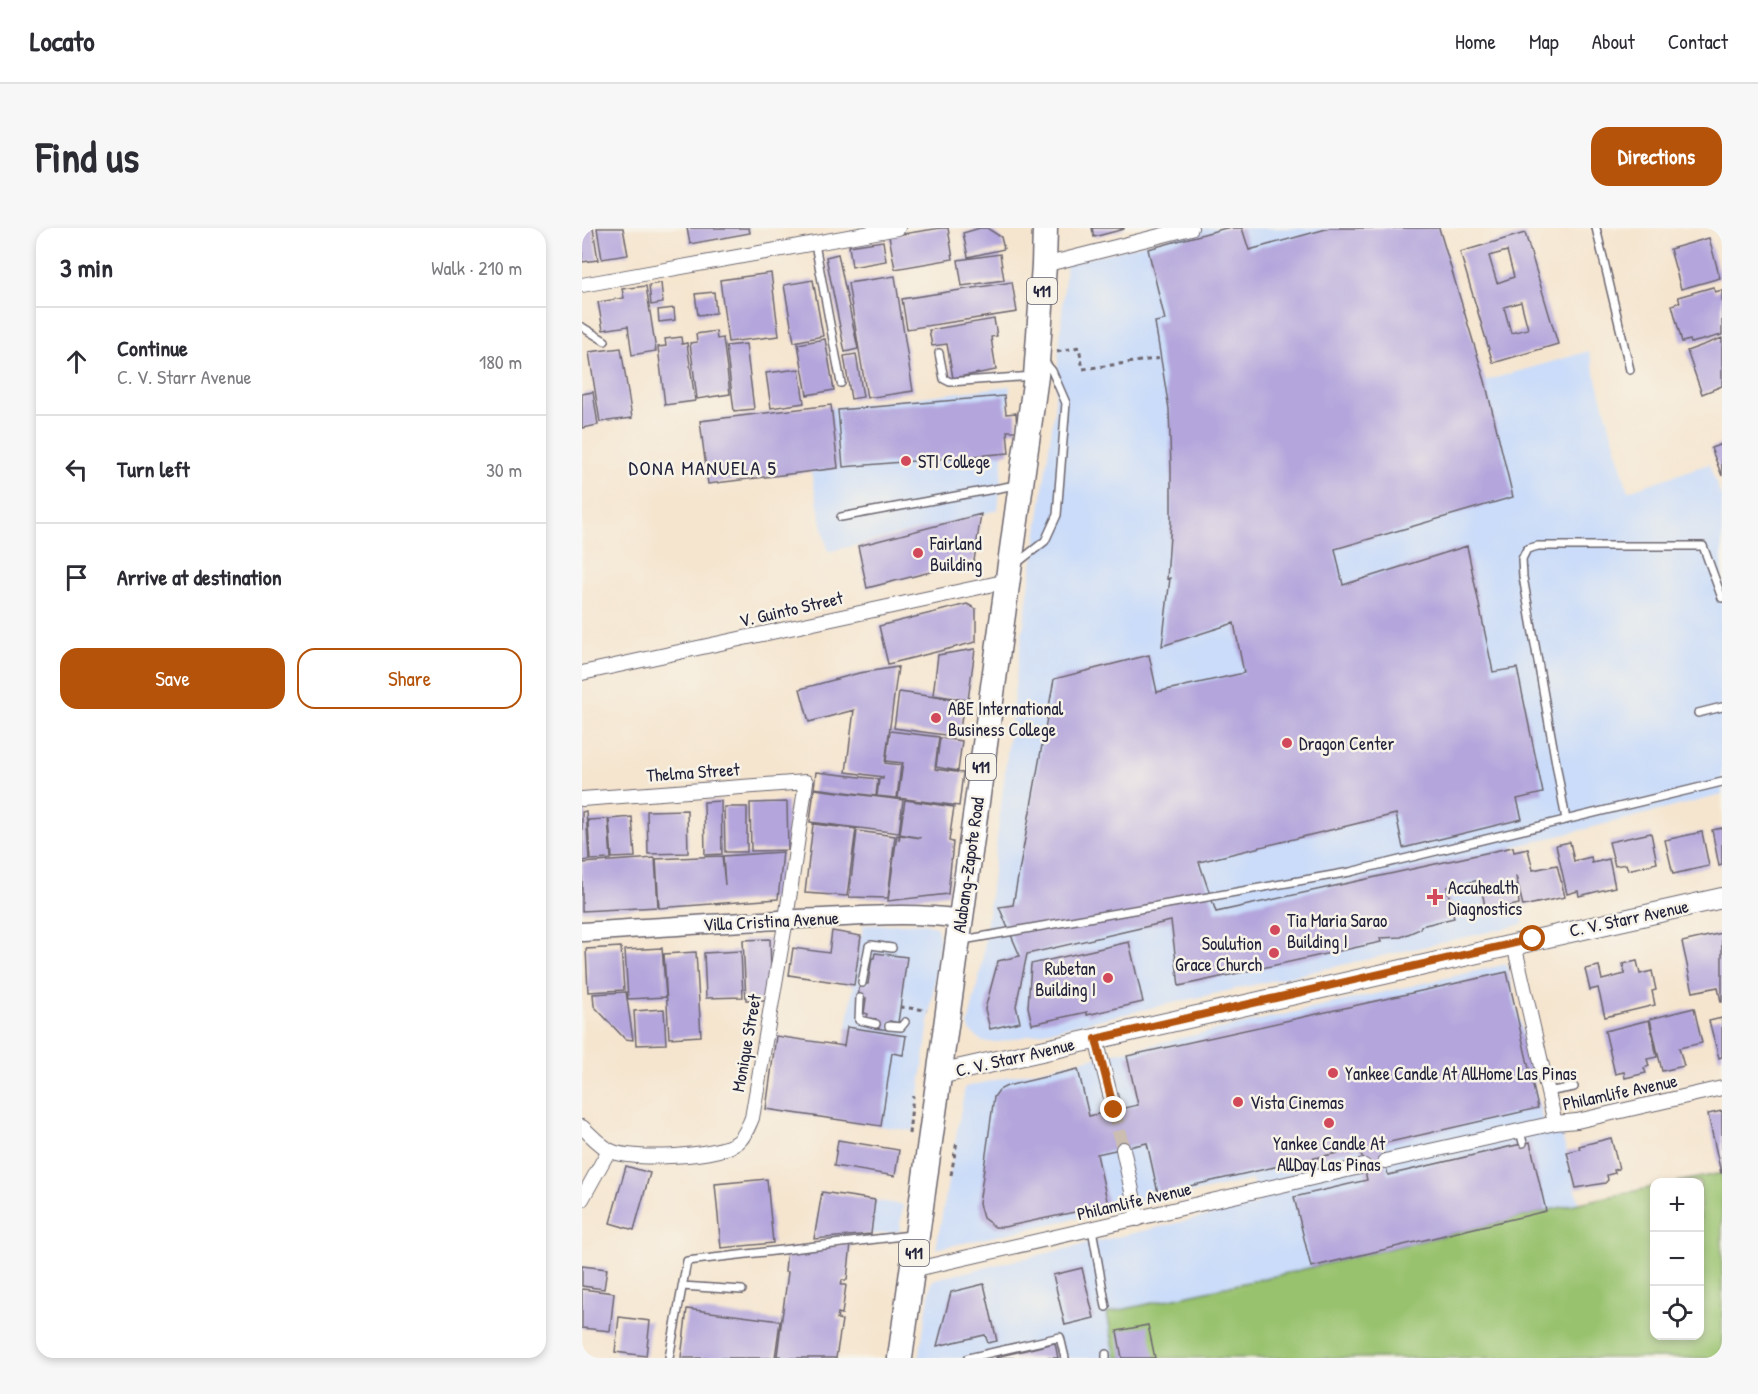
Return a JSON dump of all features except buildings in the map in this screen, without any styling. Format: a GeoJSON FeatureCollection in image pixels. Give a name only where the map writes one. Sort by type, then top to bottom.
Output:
{"type":"FeatureCollection","features":[{"type":"Feature","properties":{"kind":"highway","name":"Alabang-Zapote Road"},"geometry":{"type":"LineString","coordinates":[[900,1358],[1022,485],[1037,365],[1045,228]]}},
{"type":"Feature","properties":{"kind":"main road","name":"C. V. Starr Avenue"},"geometry":{"type":"LineString","coordinates":[[939,1074],[1722,898]]}},
{"type":"Feature","properties":{"kind":"street"},"geometry":{"type":"LineString","coordinates":[[582,285],[898,228]]}},
{"type":"Feature","properties":{"kind":"street"},"geometry":{"type":"LineString","coordinates":[[1044,265],[1191,228]]}},
{"type":"Feature","properties":{"kind":"street","name":"V. Guinto Street"},"geometry":{"type":"LineString","coordinates":[[582,673],[1009,574]]}},
{"type":"Feature","properties":{"kind":"street","name":"Thelma Street"},"geometry":{"type":"LineString","coordinates":[[582,799],[806,782]]}},
{"type":"Feature","properties":{"kind":"street","name":"Monique Street"},"geometry":{"type":"LineString","coordinates":[[582,1127],[609,1150],[625,1156],[641,1157],[713,1152],[737,1143],[744,1134],[752,1118],[786,919],[806,782]]}},
{"type":"Feature","properties":{"kind":"street","name":"Villa Cristina Avenue"},"geometry":{"type":"LineString","coordinates":[[582,932],[786,919],[896,915],[939,915],[959,930]]}},
{"type":"Feature","properties":{"kind":"street"},"geometry":{"type":"LineString","coordinates":[[1514,944],[1555,1123]]}},
{"type":"Feature","properties":{"kind":"street"},"geometry":{"type":"LineString","coordinates":[[1096,1039],[1114,1110]]}},
{"type":"Feature","properties":{"kind":"street","name":"Philamlife Avenue"},"geometry":{"type":"LineString","coordinates":[[1385,1161],[1521,1137],[1555,1123],[1577,1121],[1722,1088]]}},
{"type":"Feature","properties":{"kind":"street"},"geometry":{"type":"LineString","coordinates":[[1122,1149],[1138,1220]]}},
{"type":"Feature","properties":{"kind":"street"},"geometry":{"type":"LineString","coordinates":[[582,1199],[609,1150]]}},
{"type":"Feature","properties":{"kind":"street","name":"Philamlife Avenue"},"geometry":{"type":"LineString","coordinates":[[912,1270],[1138,1220],[1364,1166]]}},
{"type":"Feature","properties":{"kind":"lane"},"geometry":{"type":"LineString","coordinates":[[1596,228],[1630,370]]}},
{"type":"Feature","properties":{"kind":"lane"},"geometry":{"type":"LineString","coordinates":[[814,244],[841,383]]}},
{"type":"Feature","properties":{"kind":"lane"},"geometry":{"type":"LineString","coordinates":[[582,327],[605,341]]}},
{"type":"Feature","properties":{"kind":"lane"},"geometry":{"type":"LineString","coordinates":[[939,353],[944,379],[950,382],[1037,365],[1052,371],[1066,403],[1057,515],[1045,541],[1009,574]]}},
{"type":"Feature","properties":{"kind":"lane"},"geometry":{"type":"LineString","coordinates":[[841,517],[1011,485],[1022,485]]}},
{"type":"Feature","properties":{"kind":"lane"},"geometry":{"type":"LineString","coordinates":[[1566,820],[1523,578],[1522,559],[1527,549],[1538,546],[1703,546],[1722,598]]}},
{"type":"Feature","properties":{"kind":"lane"},"geometry":{"type":"LineString","coordinates":[[1698,713],[1722,707]]}},
{"type":"Feature","properties":{"kind":"lane"},"geometry":{"type":"LineString","coordinates":[[959,930],[1350,872],[1722,782]]}},
{"type":"Feature","properties":{"kind":"lane"},"geometry":{"type":"LineString","coordinates":[[862,983],[869,946],[892,948]]}},
{"type":"Feature","properties":{"kind":"lane"},"geometry":{"type":"LineString","coordinates":[[860,998],[859,1020],[876,1024]]}},
{"type":"Feature","properties":{"kind":"lane"},"geometry":{"type":"LineString","coordinates":[[889,1026],[901,1027],[905,1022]]}},
{"type":"Feature","properties":{"kind":"lane"},"geometry":{"type":"LineString","coordinates":[[1547,1092],[1574,1086]]}},
{"type":"Feature","properties":{"kind":"lane"},"geometry":{"type":"LineString","coordinates":[[1092,1229],[1106,1307]]}},
{"type":"Feature","properties":{"kind":"lane"},"geometry":{"type":"LineString","coordinates":[[669,1358],[687,1261],[917,1234]]}},
{"type":"Feature","properties":{"kind":"lane"},"geometry":{"type":"LineString","coordinates":[[682,1286],[742,1290]]}},
{"type":"Feature","properties":{"kind":"lane"},"geometry":{"type":"LineString","coordinates":[[968,1358],[1060,1337],[1065,1358]]}},
{"type":"Feature","properties":{"kind":"path"},"geometry":{"type":"LineString","coordinates":[[1079,347],[1083,369],[1162,358]]}},
{"type":"Feature","properties":{"kind":"path"},"geometry":{"type":"LineString","coordinates":[[900,1007],[927,1010]]}},
{"type":"Feature","properties":{"kind":"path"},"geometry":{"type":"LineString","coordinates":[[909,1134],[913,1096]]}},
{"type":"Feature","properties":{"kind":"path"},"geometry":{"type":"LineString","coordinates":[[951,1175],[957,1141]]}},
{"type":"Feature","properties":{"kind":"shaded area"},"geometry":{"type":"Polygon","coordinates":[[[1206,228],[1439,228],[1485,381],[1589,351],[1628,491],[1709,464],[1722,499],[1722,795],[1513,847],[1519,904],[1524,924],[1000,1042],[983,1042],[971,1032],[968,1025],[982,964],[1017,671],[1054,413],[1066,264],[1206,228]]]}},
{"type":"Feature","properties":{"kind":"shaded area","name":"STI College"},"geometry":{"type":"Polygon","coordinates":[[[1010,386],[998,510],[828,552],[798,412],[1010,386]]]}},
{"type":"Feature","properties":{"kind":"shaded area"},"geometry":{"type":"Polygon","coordinates":[[[926,923],[937,928],[940,941],[914,1131],[766,1109],[776,1036],[844,1046],[863,925],[926,923]]]}},
{"type":"Feature","properties":{"kind":"shaded area"},"geometry":{"type":"Polygon","coordinates":[[[1507,964],[1546,1135],[1561,1131],[1579,1203],[1650,1188],[1650,1340],[1704,1340],[1704,1178],[1697,1178],[1722,1173],[1722,1358],[919,1358],[931,1283],[935,1279],[1259,1204],[1252,1180],[936,1249],[965,1087],[1507,964]]]}},
{"type":"Feature","properties":{"kind":"shaded area"},"geometry":{"type":"Polygon","coordinates":[[[822,1192],[903,1205],[899,1232],[814,1239],[822,1192]]]}},
{"type":"Feature","properties":{"kind":"green space"},"geometry":{"type":"Polygon","coordinates":[[[1722,1173],[1722,1358],[1116,1358],[1107,1313],[1650,1188],[1650,1340],[1704,1340],[1704,1178],[1697,1178],[1722,1173]]]}},
{"type":"Feature","properties":{"kind":"tunnel"},"geometry":{"type":"LineString","coordinates":[[1114,1110],[1123,1149]]}},
{"type":"Feature","properties":{"kind":"place","name":"STI College"},"geometry":{"type":"Point","coordinates":[906,461]}},
{"type":"Feature","properties":{"kind":"place","name":"Fairland Building"},"geometry":{"type":"Point","coordinates":[918,553]}},
{"type":"Feature","properties":{"kind":"place","name":"ABE International Business College"},"geometry":{"type":"Point","coordinates":[936,718]}},
{"type":"Feature","properties":{"kind":"place","name":"Dragon Center"},"geometry":{"type":"Point","coordinates":[1287,743]}},
{"type":"Feature","properties":{"kind":"place","name":"Accuhealth Diagnostics"},"geometry":{"type":"Point","coordinates":[1435,897]}},
{"type":"Feature","properties":{"kind":"place","name":"Tia Maria Sarao Building I"},"geometry":{"type":"Point","coordinates":[1275,930]}},
{"type":"Feature","properties":{"kind":"place","name":"Soulution Grace Church"},"geometry":{"type":"Point","coordinates":[1274,953]}},
{"type":"Feature","properties":{"kind":"place","name":"Rubetan Building I"},"geometry":{"type":"Point","coordinates":[1108,978]}},
{"type":"Feature","properties":{"kind":"place","name":"Yankee Candle At AllHome Las Pinas"},"geometry":{"type":"Point","coordinates":[1333,1073]}},
{"type":"Feature","properties":{"kind":"place","name":"Vista Cinemas"},"geometry":{"type":"Point","coordinates":[1238,1102]}},
{"type":"Feature","properties":{"kind":"place","name":"Yankee Candle At AllDay Las Pinas"},"geometry":{"type":"Point","coordinates":[1329,1123]}},
{"type":"Feature","properties":{"kind":"district","name":"DONA MANUELA 5"},"geometry":{"type":"Point","coordinates":[703,467]}},
{"type":"Feature","properties":{"kind":"route"},"geometry":{"type":"LineString","coordinates":[[1114,1110],[1096,1039],[1533,939]]}}]}
